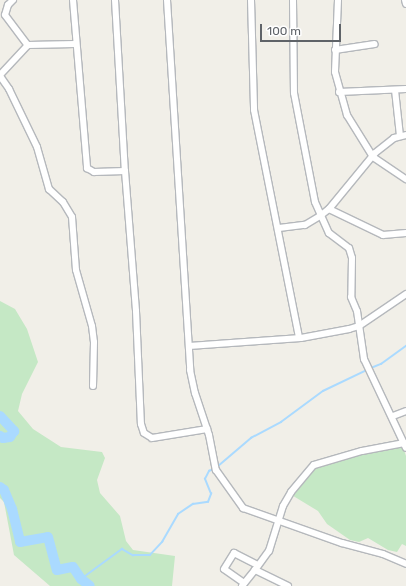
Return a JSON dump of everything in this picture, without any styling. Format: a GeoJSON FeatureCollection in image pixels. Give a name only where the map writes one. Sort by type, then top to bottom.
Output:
{"type":"FeatureCollection","features":[{"type":"Feature","properties":{"kind":"street"},"geometry":{"type":"LineString","coordinates":[[13,0],[8,5],[5,15],[28,45]]}},
{"type":"Feature","properties":{"kind":"street"},"geometry":{"type":"LineString","coordinates":[[73,0],[75,44],[87,168],[94,172],[124,171]]}},
{"type":"Feature","properties":{"kind":"street"},"geometry":{"type":"LineString","coordinates":[[115,0],[124,171],[144,434],[152,438],[207,429]]}},
{"type":"Feature","properties":{"kind":"street"},"geometry":{"type":"LineString","coordinates":[[167,0],[189,346],[195,393],[207,429],[215,468],[241,507],[342,543],[383,554],[406,564]]}},
{"type":"Feature","properties":{"kind":"street"},"geometry":{"type":"LineString","coordinates":[[251,0],[254,110],[279,228],[292,311],[299,338]]}},
{"type":"Feature","properties":{"kind":"street"},"geometry":{"type":"LineString","coordinates":[[288,586],[257,567],[234,553],[224,569],[243,585],[257,567],[269,551],[285,501],[312,466],[362,451],[405,445],[393,416],[368,370],[358,326],[357,311],[351,297],[352,258],[349,248],[329,233],[320,216],[311,187],[294,92],[293,0]]}},
{"type":"Feature","properties":{"kind":"street"},"geometry":{"type":"LineString","coordinates":[[338,0],[335,50],[339,92],[356,133],[373,157],[406,179]]}},
{"type":"Feature","properties":{"kind":"street"},"geometry":{"type":"LineString","coordinates":[[405,0],[406,4]]}},
{"type":"Feature","properties":{"kind":"street"},"geometry":{"type":"LineString","coordinates":[[75,44],[28,45],[0,75],[9,89],[37,147],[49,189],[63,202],[72,217],[76,270],[92,326],[94,342],[93,386]]}},
{"type":"Feature","properties":{"kind":"street"},"geometry":{"type":"LineString","coordinates":[[335,50],[375,44]]}},
{"type":"Feature","properties":{"kind":"street"},"geometry":{"type":"LineString","coordinates":[[339,92],[406,89]]}},
{"type":"Feature","properties":{"kind":"street"},"geometry":{"type":"LineString","coordinates":[[279,228],[305,224],[320,216],[329,208],[387,143],[403,136],[394,90]]}},
{"type":"Feature","properties":{"kind":"street"},"geometry":{"type":"LineString","coordinates":[[329,208],[383,235],[406,234]]}},
{"type":"Feature","properties":{"kind":"street"},"geometry":{"type":"LineString","coordinates":[[189,346],[299,338],[358,326],[406,294]]}},
{"type":"Feature","properties":{"kind":"street"},"geometry":{"type":"LineString","coordinates":[[393,416],[406,411]]}},
{"type":"Feature","properties":{"kind":"green space"},"geometry":{"type":"Polygon","coordinates":[[[0,301],[15,309],[27,329],[38,362],[22,394],[18,411],[33,429],[61,447],[102,452],[105,458],[97,480],[100,493],[120,516],[126,541],[133,550],[175,556],[172,586],[50,586],[14,555],[4,502],[0,498],[0,301]]]}},
{"type":"Feature","properties":{"kind":"green space"},"geometry":{"type":"Polygon","coordinates":[[[396,446],[403,447],[406,456],[406,546],[402,544],[397,552],[388,550],[368,538],[359,542],[350,540],[327,524],[318,511],[290,494],[312,468],[396,446]]]}},
{"type":"Feature","properties":{"kind":"waterway"},"geometry":{"type":"LineString","coordinates":[[371,368],[381,364],[406,346]]}},
{"type":"Feature","properties":{"kind":"waterway"},"geometry":{"type":"LineString","coordinates":[[217,467],[251,438],[281,422],[323,391],[367,370]]}},
{"type":"Feature","properties":{"kind":"waterway"},"geometry":{"type":"LineString","coordinates":[[0,416],[14,431],[10,437],[3,438],[0,436]]}},
{"type":"Feature","properties":{"kind":"waterway"},"geometry":{"type":"LineString","coordinates":[[81,579],[122,549],[133,555],[150,555],[162,542],[178,514],[193,504],[208,502],[211,494],[205,479],[209,471],[214,469]]}},
{"type":"Feature","properties":{"kind":"waterway"},"geometry":{"type":"LineString","coordinates":[[0,487],[4,490],[12,509],[20,542],[48,537],[57,570],[73,567],[81,579],[90,586]]}}]}
